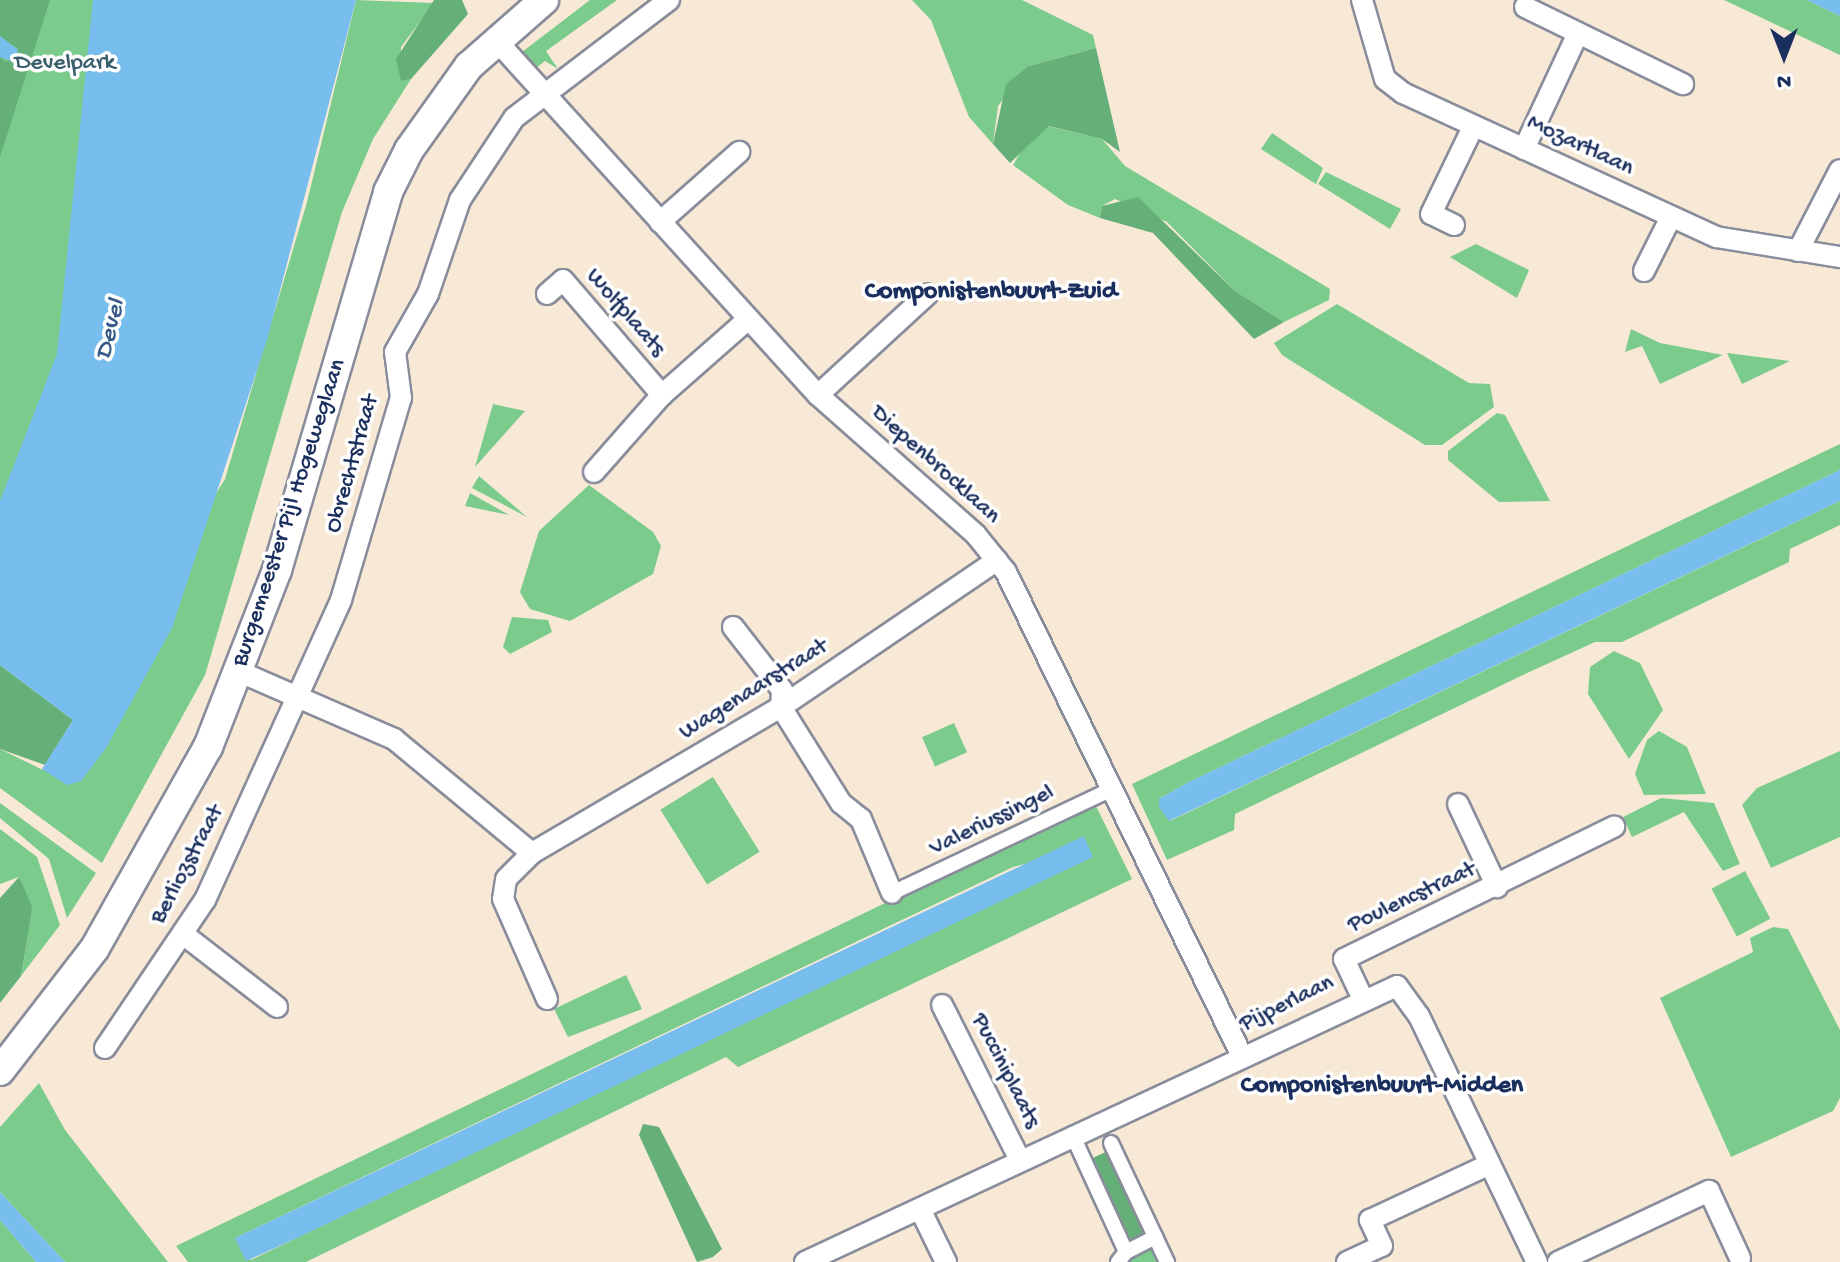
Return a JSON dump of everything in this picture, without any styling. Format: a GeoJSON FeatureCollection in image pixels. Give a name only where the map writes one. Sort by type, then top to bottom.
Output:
{"type":"FeatureCollection","features":[{"type":"Feature","properties":{"kind":"main road","name":"Burgemeester Pijl Hogeweglaan"},"geometry":{"type":"LineString","coordinates":[[0,1071],[122,903],[240,672],[388,192],[439,106],[495,39],[544,0]]}},
{"type":"Feature","properties":{"kind":"street","name":"Obrechtstraat"},"geometry":{"type":"LineString","coordinates":[[297,696],[341,600],[401,398],[395,352],[401,333],[419,314],[485,153],[546,92],[669,0]]}},
{"type":"Feature","properties":{"kind":"street","name":"Mozartlaan"},"geometry":{"type":"LineString","coordinates":[[1362,0],[1385,79],[1473,127],[1671,217],[1740,244],[1840,257]]}},
{"type":"Feature","properties":{"kind":"street"},"geometry":{"type":"LineString","coordinates":[[1525,7],[1683,84]]}},
{"type":"Feature","properties":{"kind":"street"},"geometry":{"type":"LineString","coordinates":[[1524,149],[1578,33]]}},
{"type":"Feature","properties":{"kind":"street","name":"Diepenbrocklaan"},"geometry":{"type":"LineString","coordinates":[[495,39],[818,395],[997,560],[1241,1054]]}},
{"type":"Feature","properties":{"kind":"street"},"geometry":{"type":"LineString","coordinates":[[1454,225],[1431,214],[1473,127]]}},
{"type":"Feature","properties":{"kind":"street"},"geometry":{"type":"LineString","coordinates":[[660,222],[739,152]]}},
{"type":"Feature","properties":{"kind":"street"},"geometry":{"type":"LineString","coordinates":[[1798,251],[1840,170]]}},
{"type":"Feature","properties":{"kind":"street"},"geometry":{"type":"LineString","coordinates":[[1644,271],[1671,217]]}},
{"type":"Feature","properties":{"kind":"street","name":"Wolfplaats"},"geometry":{"type":"LineString","coordinates":[[547,294],[563,280],[662,395]]}},
{"type":"Feature","properties":{"kind":"street"},"geometry":{"type":"LineString","coordinates":[[818,395],[928,294]]}},
{"type":"Feature","properties":{"kind":"street"},"geometry":{"type":"LineString","coordinates":[[594,472],[662,395],[747,320]]}},
{"type":"Feature","properties":{"kind":"street","name":"Wagenaarstraat"},"geometry":{"type":"LineString","coordinates":[[547,999],[503,899],[506,879],[532,853],[781,707],[997,560]]}},
{"type":"Feature","properties":{"kind":"street"},"geometry":{"type":"LineString","coordinates":[[733,627],[782,690],[781,707],[841,803],[861,819],[892,893]]}},
{"type":"Feature","properties":{"kind":"street"},"geometry":{"type":"LineString","coordinates":[[240,672],[297,696],[425,760],[532,853]]}},
{"type":"Feature","properties":{"kind":"street","name":"Berliozstraat"},"geometry":{"type":"LineString","coordinates":[[105,1048],[183,934],[225,860],[297,696]]}},
{"type":"Feature","properties":{"kind":"street","name":"Valeriussingel"},"geometry":{"type":"LineString","coordinates":[[892,893],[1112,789]]}},
{"type":"Feature","properties":{"kind":"street","name":"Poulencstraat"},"geometry":{"type":"LineString","coordinates":[[1458,804],[1497,887]]}},
{"type":"Feature","properties":{"kind":"street","name":"Poulencstraat"},"geometry":{"type":"LineString","coordinates":[[1362,997],[1344,959],[1497,887],[1614,827]]}},
{"type":"Feature","properties":{"kind":"street"},"geometry":{"type":"LineString","coordinates":[[183,934],[277,1007]]}},
{"type":"Feature","properties":{"kind":"street","name":"Pijperlaan"},"geometry":{"type":"LineString","coordinates":[[805,1262],[1362,997],[1397,986],[1407,993],[1537,1262]]}},
{"type":"Feature","properties":{"kind":"street","name":"Pucciniplaats"},"geometry":{"type":"LineString","coordinates":[[942,1005],[1020,1160]]}},
{"type":"Feature","properties":{"kind":"street"},"geometry":{"type":"LineString","coordinates":[[1072,1134],[1122,1257],[1155,1237]]}},
{"type":"Feature","properties":{"kind":"street"},"geometry":{"type":"LineString","coordinates":[[1111,1143],[1167,1262]]}},
{"type":"Feature","properties":{"kind":"street"},"geometry":{"type":"LineString","coordinates":[[1347,1262],[1382,1246],[1370,1220],[1490,1164]]}},
{"type":"Feature","properties":{"kind":"street"},"geometry":{"type":"LineString","coordinates":[[1558,1262],[1709,1191],[1740,1258]]}},
{"type":"Feature","properties":{"kind":"street"},"geometry":{"type":"LineString","coordinates":[[920,1209],[946,1262]]}},
{"type":"Feature","properties":{"kind":"green space","name":"Develpark"},"geometry":{"type":"Polygon","coordinates":[[[0,0],[145,0],[55,373],[0,555],[0,0]]]}},
{"type":"Feature","properties":{"kind":"green space"},"geometry":{"type":"Polygon","coordinates":[[[0,0],[50,0],[0,157],[0,57],[6,62],[18,49],[0,36],[0,0]]]}},
{"type":"Feature","properties":{"kind":"green space"},"geometry":{"type":"Polygon","coordinates":[[[356,0],[434,3],[401,47],[401,80],[411,79],[373,139],[342,212],[205,675],[102,863],[0,788],[0,749],[43,770],[225,479],[307,202],[356,0]]]}},
{"type":"Feature","properties":{"kind":"green space"},"geometry":{"type":"Polygon","coordinates":[[[434,0],[462,0],[468,14],[411,79],[401,81],[396,59],[434,0]]]}},
{"type":"Feature","properties":{"kind":"green space"},"geometry":{"type":"Polygon","coordinates":[[[590,0],[617,0],[546,51],[558,69],[545,61],[535,69],[522,52],[590,0]]]}},
{"type":"Feature","properties":{"kind":"green space"},"geometry":{"type":"Polygon","coordinates":[[[912,0],[1022,0],[1093,35],[1096,48],[1029,66],[998,106],[993,144],[969,117],[931,20],[912,0]]]}},
{"type":"Feature","properties":{"kind":"green space"},"geometry":{"type":"Polygon","coordinates":[[[1724,0],[1807,0],[1840,16],[1840,55],[1724,0]]]}},
{"type":"Feature","properties":{"kind":"green space"},"geometry":{"type":"Polygon","coordinates":[[[1096,48],[1120,152],[1102,139],[1049,126],[1010,163],[993,144],[1006,84],[1029,66],[1096,48]]]}},
{"type":"Feature","properties":{"kind":"green space"},"geometry":{"type":"Polygon","coordinates":[[[1048,126],[1102,139],[1125,166],[1330,289],[1329,300],[1284,322],[1235,291],[1167,222],[1115,199],[1102,206],[1100,218],[1068,205],[1013,165],[1027,141],[1048,126]]]}},
{"type":"Feature","properties":{"kind":"green space"},"geometry":{"type":"Polygon","coordinates":[[[1272,133],[1323,168],[1316,184],[1261,149],[1272,133]]]}},
{"type":"Feature","properties":{"kind":"green space"},"geometry":{"type":"Polygon","coordinates":[[[1326,172],[1401,209],[1390,229],[1318,184],[1326,172]]]}},
{"type":"Feature","properties":{"kind":"green space"},"geometry":{"type":"Polygon","coordinates":[[[1138,197],[1235,291],[1284,322],[1254,339],[1153,233],[1100,218],[1102,206],[1138,197]]]}},
{"type":"Feature","properties":{"kind":"green space"},"geometry":{"type":"Polygon","coordinates":[[[1476,244],[1529,270],[1517,298],[1450,257],[1476,244]]]}},
{"type":"Feature","properties":{"kind":"green space"},"geometry":{"type":"Polygon","coordinates":[[[1337,304],[1469,383],[1490,384],[1494,407],[1442,445],[1425,445],[1282,355],[1274,343],[1337,304]]]}},
{"type":"Feature","properties":{"kind":"green space"},"geometry":{"type":"Polygon","coordinates":[[[1631,329],[1660,343],[1723,355],[1660,384],[1642,346],[1625,352],[1631,329]]]}},
{"type":"Feature","properties":{"kind":"green space"},"geometry":{"type":"Polygon","coordinates":[[[1727,353],[1790,361],[1742,384],[1727,353]]]}},
{"type":"Feature","properties":{"kind":"green space"},"geometry":{"type":"Polygon","coordinates":[[[493,404],[525,411],[475,467],[493,404]]]}},
{"type":"Feature","properties":{"kind":"green space"},"geometry":{"type":"Polygon","coordinates":[[[1497,413],[1505,415],[1550,501],[1499,502],[1448,460],[1448,451],[1497,413]]]}},
{"type":"Feature","properties":{"kind":"green space"},"geometry":{"type":"Polygon","coordinates":[[[1840,444],[1840,470],[1187,783],[1159,799],[1159,807],[1170,821],[1840,501],[1840,525],[1790,549],[1789,562],[1622,642],[1595,642],[1525,674],[1235,814],[1234,830],[1167,860],[1132,784],[1840,444]]]}},
{"type":"Feature","properties":{"kind":"green space"},"geometry":{"type":"Polygon","coordinates":[[[479,476],[527,517],[472,488],[479,476]]]}},
{"type":"Feature","properties":{"kind":"green space"},"geometry":{"type":"Polygon","coordinates":[[[589,485],[653,532],[661,546],[653,574],[570,621],[530,609],[520,592],[539,531],[589,485]]]}},
{"type":"Feature","properties":{"kind":"green space"},"geometry":{"type":"Polygon","coordinates":[[[470,493],[509,515],[465,506],[470,493]]]}},
{"type":"Feature","properties":{"kind":"green space"},"geometry":{"type":"Polygon","coordinates":[[[512,617],[548,620],[552,632],[510,654],[503,647],[512,617]]]}},
{"type":"Feature","properties":{"kind":"green space"},"geometry":{"type":"Polygon","coordinates":[[[1614,651],[1640,663],[1663,710],[1629,759],[1588,694],[1590,667],[1614,651]]]}},
{"type":"Feature","properties":{"kind":"green space"},"geometry":{"type":"Polygon","coordinates":[[[0,665],[73,720],[45,765],[0,749],[0,665]]]}},
{"type":"Feature","properties":{"kind":"green space"},"geometry":{"type":"Polygon","coordinates":[[[954,723],[967,752],[935,766],[922,737],[954,723]]]}},
{"type":"Feature","properties":{"kind":"green space"},"geometry":{"type":"Polygon","coordinates":[[[1659,731],[1687,747],[1706,794],[1644,795],[1635,774],[1647,740],[1659,731]]]}},
{"type":"Feature","properties":{"kind":"green space"},"geometry":{"type":"Polygon","coordinates":[[[1840,751],[1840,837],[1771,868],[1742,805],[1757,788],[1840,751]]]}},
{"type":"Feature","properties":{"kind":"green space"},"geometry":{"type":"Polygon","coordinates":[[[713,777],[760,852],[707,884],[660,810],[713,777]]]}},
{"type":"Feature","properties":{"kind":"green space"},"geometry":{"type":"Polygon","coordinates":[[[1661,798],[1714,803],[1740,864],[1723,871],[1684,812],[1632,837],[1623,817],[1661,798]]]}},
{"type":"Feature","properties":{"kind":"green space"},"geometry":{"type":"Polygon","coordinates":[[[1094,802],[1132,879],[738,1067],[726,1057],[306,1262],[188,1262],[176,1246],[1094,802]],[[1088,849],[1013,867],[235,1238],[251,1260],[1092,856],[1088,849]]]}},
{"type":"Feature","properties":{"kind":"green space"},"geometry":{"type":"Polygon","coordinates":[[[0,803],[96,873],[67,918],[49,859],[0,818],[0,803]]]}},
{"type":"Feature","properties":{"kind":"green space"},"geometry":{"type":"Polygon","coordinates":[[[0,829],[37,857],[60,925],[21,976],[28,935],[19,877],[0,884],[0,829]]]}},
{"type":"Feature","properties":{"kind":"green space"},"geometry":{"type":"Polygon","coordinates":[[[1745,871],[1770,919],[1737,937],[1711,889],[1745,871]]]}},
{"type":"Feature","properties":{"kind":"green space"},"geometry":{"type":"Polygon","coordinates":[[[19,877],[32,906],[28,935],[21,976],[0,1003],[0,898],[19,877]]]}},
{"type":"Feature","properties":{"kind":"green space"},"geometry":{"type":"Polygon","coordinates":[[[1773,927],[1788,929],[1840,1030],[1840,1098],[1833,1111],[1731,1157],[1660,998],[1753,952],[1750,938],[1773,927]]]}},
{"type":"Feature","properties":{"kind":"green space"},"geometry":{"type":"Polygon","coordinates":[[[626,975],[642,1009],[568,1037],[554,1009],[626,975]]]}},
{"type":"Feature","properties":{"kind":"green space"},"geometry":{"type":"Polygon","coordinates":[[[39,1083],[65,1130],[168,1262],[65,1262],[0,1192],[0,1127],[39,1083]]]}},
{"type":"Feature","properties":{"kind":"green space"},"geometry":{"type":"Polygon","coordinates":[[[643,1124],[659,1127],[722,1249],[713,1257],[697,1262],[639,1135],[643,1124]]]}},
{"type":"Feature","properties":{"kind":"green space"},"geometry":{"type":"Polygon","coordinates":[[[1110,1150],[1150,1235],[1130,1244],[1090,1159],[1110,1150]]]}},
{"type":"Feature","properties":{"kind":"green space"},"geometry":{"type":"Polygon","coordinates":[[[0,1220],[36,1262],[0,1262],[0,1220]]]}},
{"type":"Feature","properties":{"kind":"green space"},"geometry":{"type":"Polygon","coordinates":[[[1152,1245],[1163,1262],[1124,1262],[1127,1257],[1152,1245]]]}},
{"type":"Feature","properties":{"kind":"water","name":"Devel"},"geometry":{"type":"Polygon","coordinates":[[[93,0],[356,0],[267,340],[172,628],[106,748],[81,781],[67,785],[42,769],[73,720],[0,665],[0,501],[57,354],[93,0]]]}},
{"type":"Feature","properties":{"kind":"water"},"geometry":{"type":"Polygon","coordinates":[[[1807,0],[1840,0],[1840,16],[1807,0]]]}},
{"type":"Feature","properties":{"kind":"water"},"geometry":{"type":"Polygon","coordinates":[[[0,36],[18,50],[14,62],[0,57],[0,36]]]}},
{"type":"Feature","properties":{"kind":"water"},"geometry":{"type":"Polygon","coordinates":[[[1840,470],[1840,501],[1169,821],[1159,807],[1159,799],[1187,783],[1840,470]]]}},
{"type":"Feature","properties":{"kind":"water"},"geometry":{"type":"Polygon","coordinates":[[[1084,836],[1093,857],[246,1261],[235,1238],[1084,836]]]}},
{"type":"Feature","properties":{"kind":"water"},"geometry":{"type":"Polygon","coordinates":[[[0,1192],[65,1262],[36,1262],[0,1220],[0,1192]]]}},
{"type":"Feature","properties":{"kind":"district","name":"Componistenbuurt-Zuid"},"geometry":{"type":"Point","coordinates":[991,293]}},
{"type":"Feature","properties":{"kind":"district","name":"Componistenbuurt-Midden"},"geometry":{"type":"Point","coordinates":[1382,1087]}}]}
